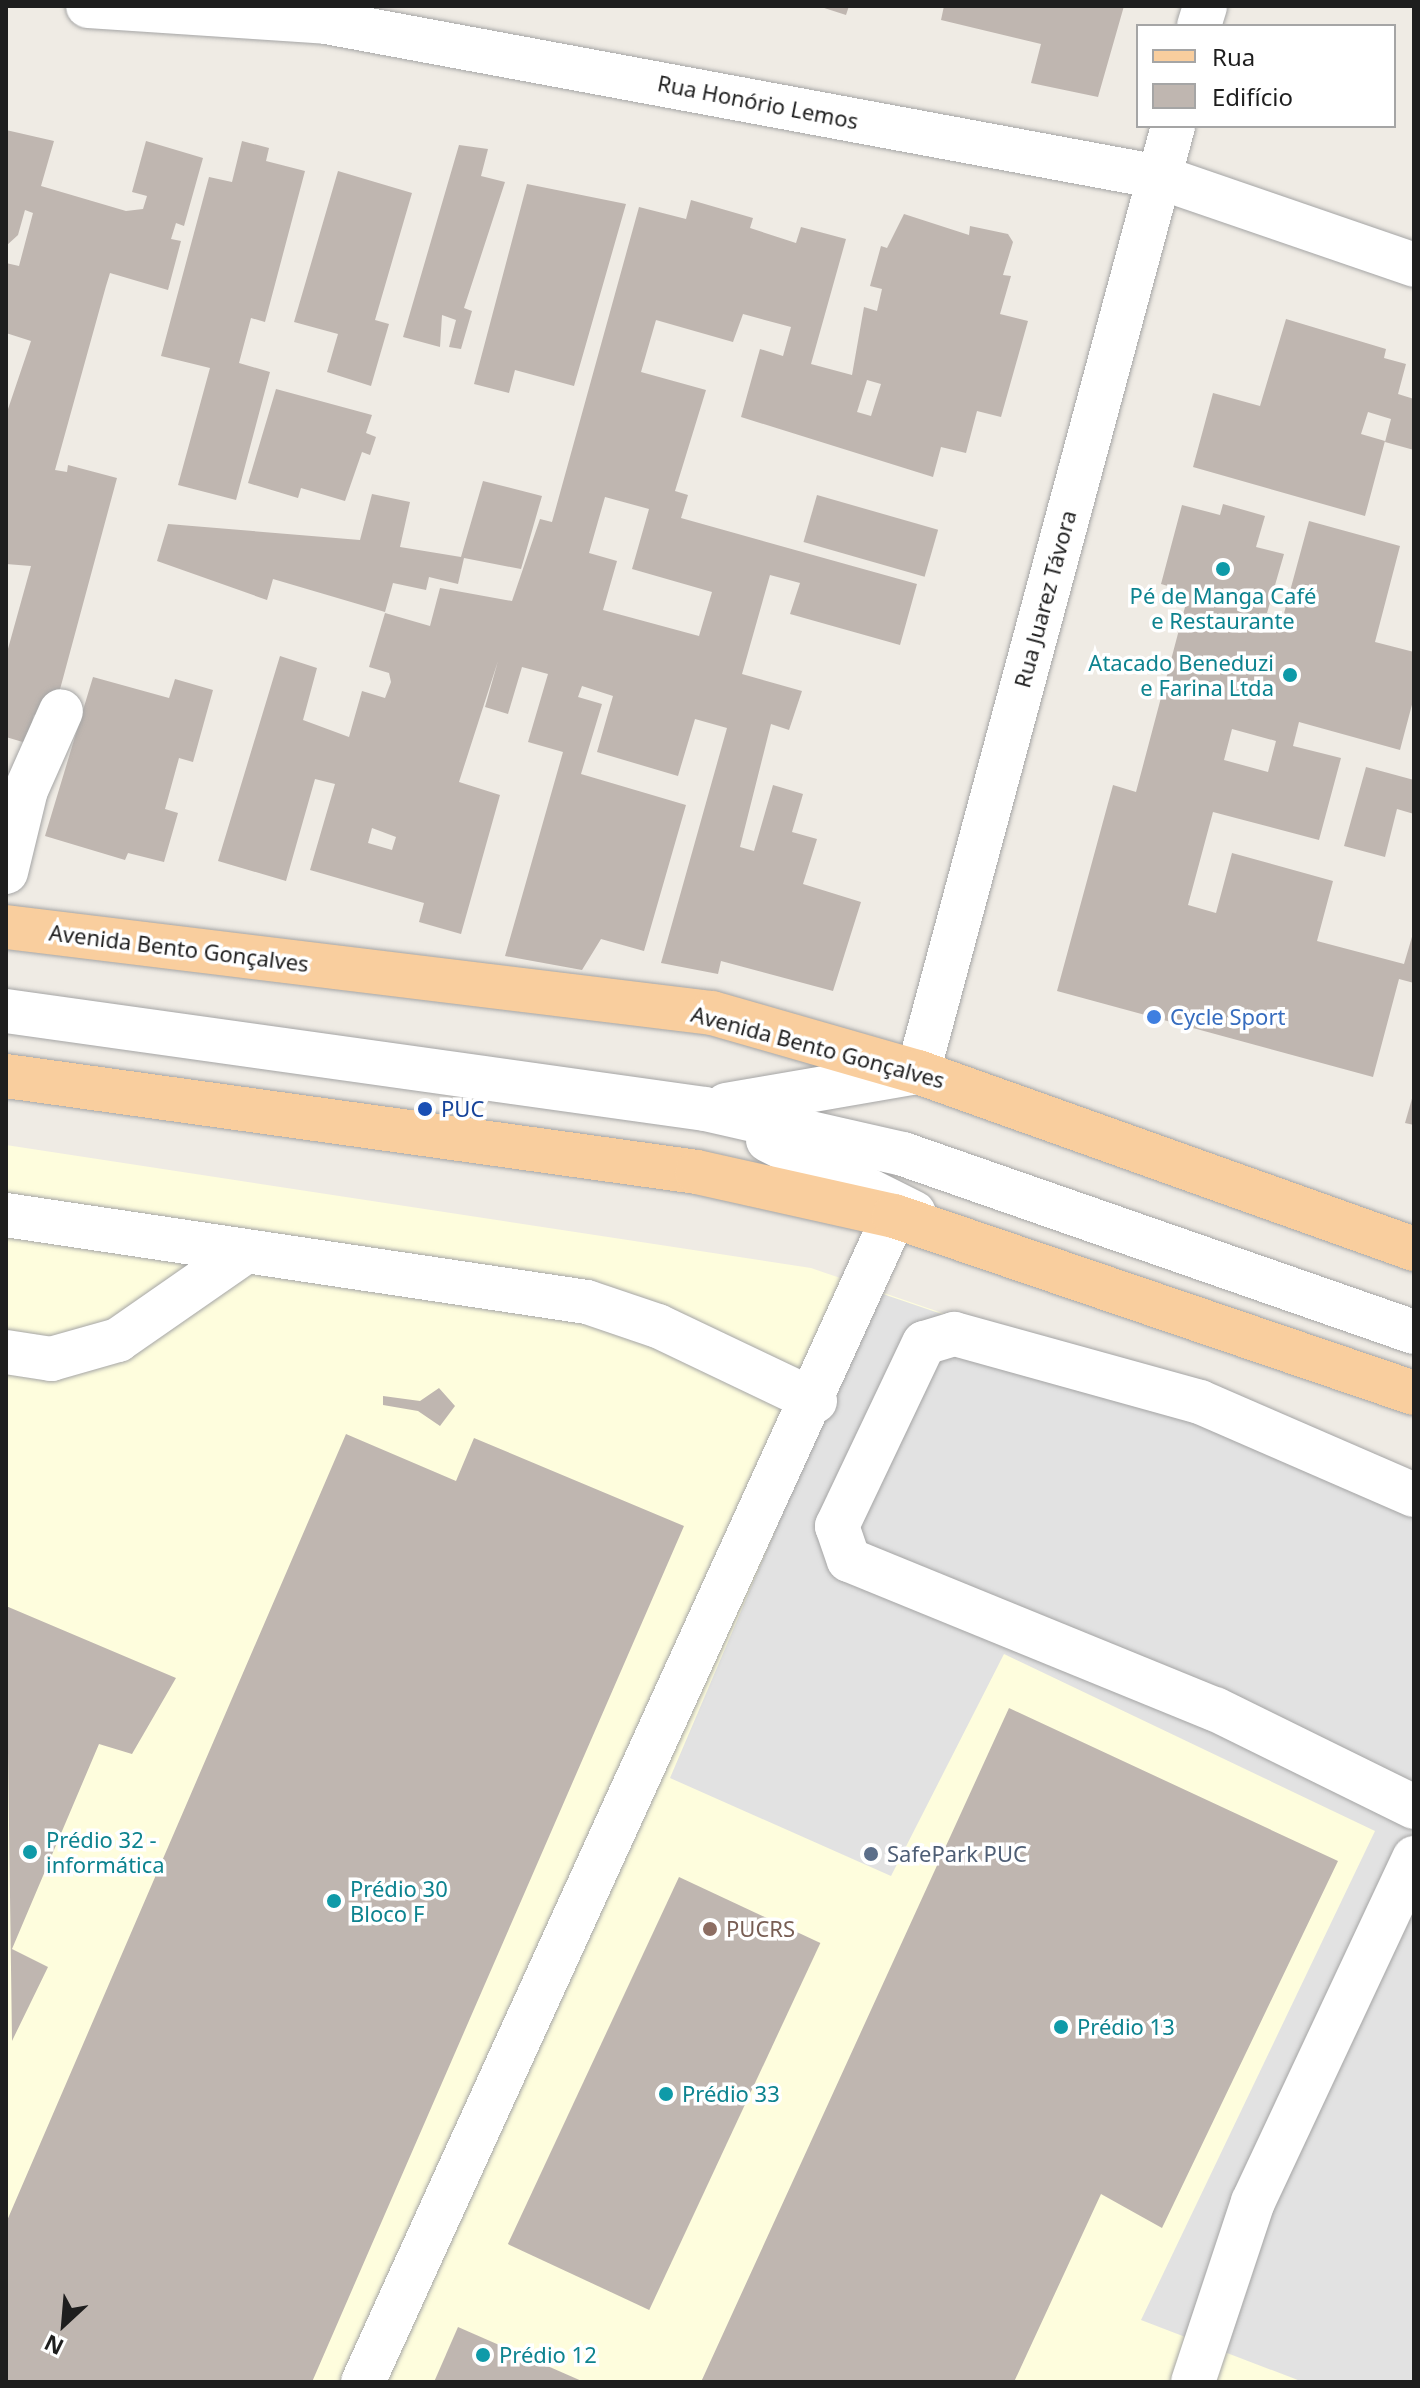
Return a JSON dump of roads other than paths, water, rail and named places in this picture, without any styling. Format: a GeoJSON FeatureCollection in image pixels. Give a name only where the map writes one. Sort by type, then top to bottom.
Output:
{"type":"FeatureCollection","features":[{"type":"Feature","properties":{"kind":"main road","name":"Avenida Bento Gonçalves"},"geometry":{"type":"LineString","coordinates":[[6,927],[712,1013],[918,1072],[1414,1249]]}},
{"type":"Feature","properties":{"kind":"main road"},"geometry":{"type":"LineString","coordinates":[[6,1076],[697,1172],[894,1216],[1414,1393]]}},
{"type":"Feature","properties":{"kind":"street","name":"Rua Honório Lemos"},"geometry":{"type":"LineString","coordinates":[[88,6],[327,14],[1159,177],[1414,265]]}},
{"type":"Feature","properties":{"kind":"street","name":"Rua Juarez Távora"},"geometry":{"type":"LineString","coordinates":[[918,1072],[1172,128]]}},
{"type":"Feature","properties":{"kind":"street"},"geometry":{"type":"LineString","coordinates":[[6,872],[26,790],[61,711]]}},
{"type":"Feature","properties":{"kind":"street"},"geometry":{"type":"LineString","coordinates":[[6,1011],[705,1109],[903,1154],[1414,1332]]}},
{"type":"Feature","properties":{"kind":"street"},"geometry":{"type":"LineString","coordinates":[[705,1109],[918,1072]]}},
{"type":"Feature","properties":{"kind":"street"},"geometry":{"type":"LineString","coordinates":[[705,1109],[964,1238]]}},
{"type":"Feature","properties":{"kind":"street"},"geometry":{"type":"LineString","coordinates":[[6,1215],[239,1256],[587,1302],[658,1326],[815,1401]]}},
{"type":"Feature","properties":{"kind":"street"},"geometry":{"type":"LineString","coordinates":[[363,2382],[815,1401],[894,1216]]}},
{"type":"Feature","properties":{"kind":"street"},"geometry":{"type":"LineString","coordinates":[[6,1352],[51,1359],[118,1340],[239,1256]]}},
{"type":"Feature","properties":{"kind":"street"},"geometry":{"type":"LineString","coordinates":[[1414,1495],[1200,1402],[954,1334],[924,1343],[837,1526],[849,1560],[1215,1709],[1414,1807]]}},
{"type":"Feature","properties":{"kind":"street"},"geometry":{"type":"LineString","coordinates":[[1193,2382],[1253,2202],[1414,1858]]}},
{"type":"Feature","properties":{"kind":"place","name":"Pé de Manga Café e Restaurante"},"geometry":{"type":"Point","coordinates":[1223,569]}},
{"type":"Feature","properties":{"kind":"place","name":"Atacado Beneduzi e Farina Ltda"},"geometry":{"type":"Point","coordinates":[1290,675]}},
{"type":"Feature","properties":{"kind":"place","name":"Cycle Sport"},"geometry":{"type":"Point","coordinates":[1154,1017]}},
{"type":"Feature","properties":{"kind":"place","name":"PUC"},"geometry":{"type":"Point","coordinates":[425,1109]}},
{"type":"Feature","properties":{"kind":"place","name":"Prédio 32 - informática"},"geometry":{"type":"Point","coordinates":[30,1852]}},
{"type":"Feature","properties":{"kind":"place","name":"SafePark PUC"},"geometry":{"type":"Point","coordinates":[871,1854]}},
{"type":"Feature","properties":{"kind":"place","name":"Prédio 30 Bloco F"},"geometry":{"type":"Point","coordinates":[334,1901]}},
{"type":"Feature","properties":{"kind":"place","name":"PUCRS"},"geometry":{"type":"Point","coordinates":[710,1929]}},
{"type":"Feature","properties":{"kind":"place","name":"Prédio 13"},"geometry":{"type":"Point","coordinates":[1061,2027]}},
{"type":"Feature","properties":{"kind":"place","name":"Prédio 33"},"geometry":{"type":"Point","coordinates":[666,2094]}},
{"type":"Feature","properties":{"kind":"place","name":"Prédio 12"},"geometry":{"type":"Point","coordinates":[483,2355]}}]}
